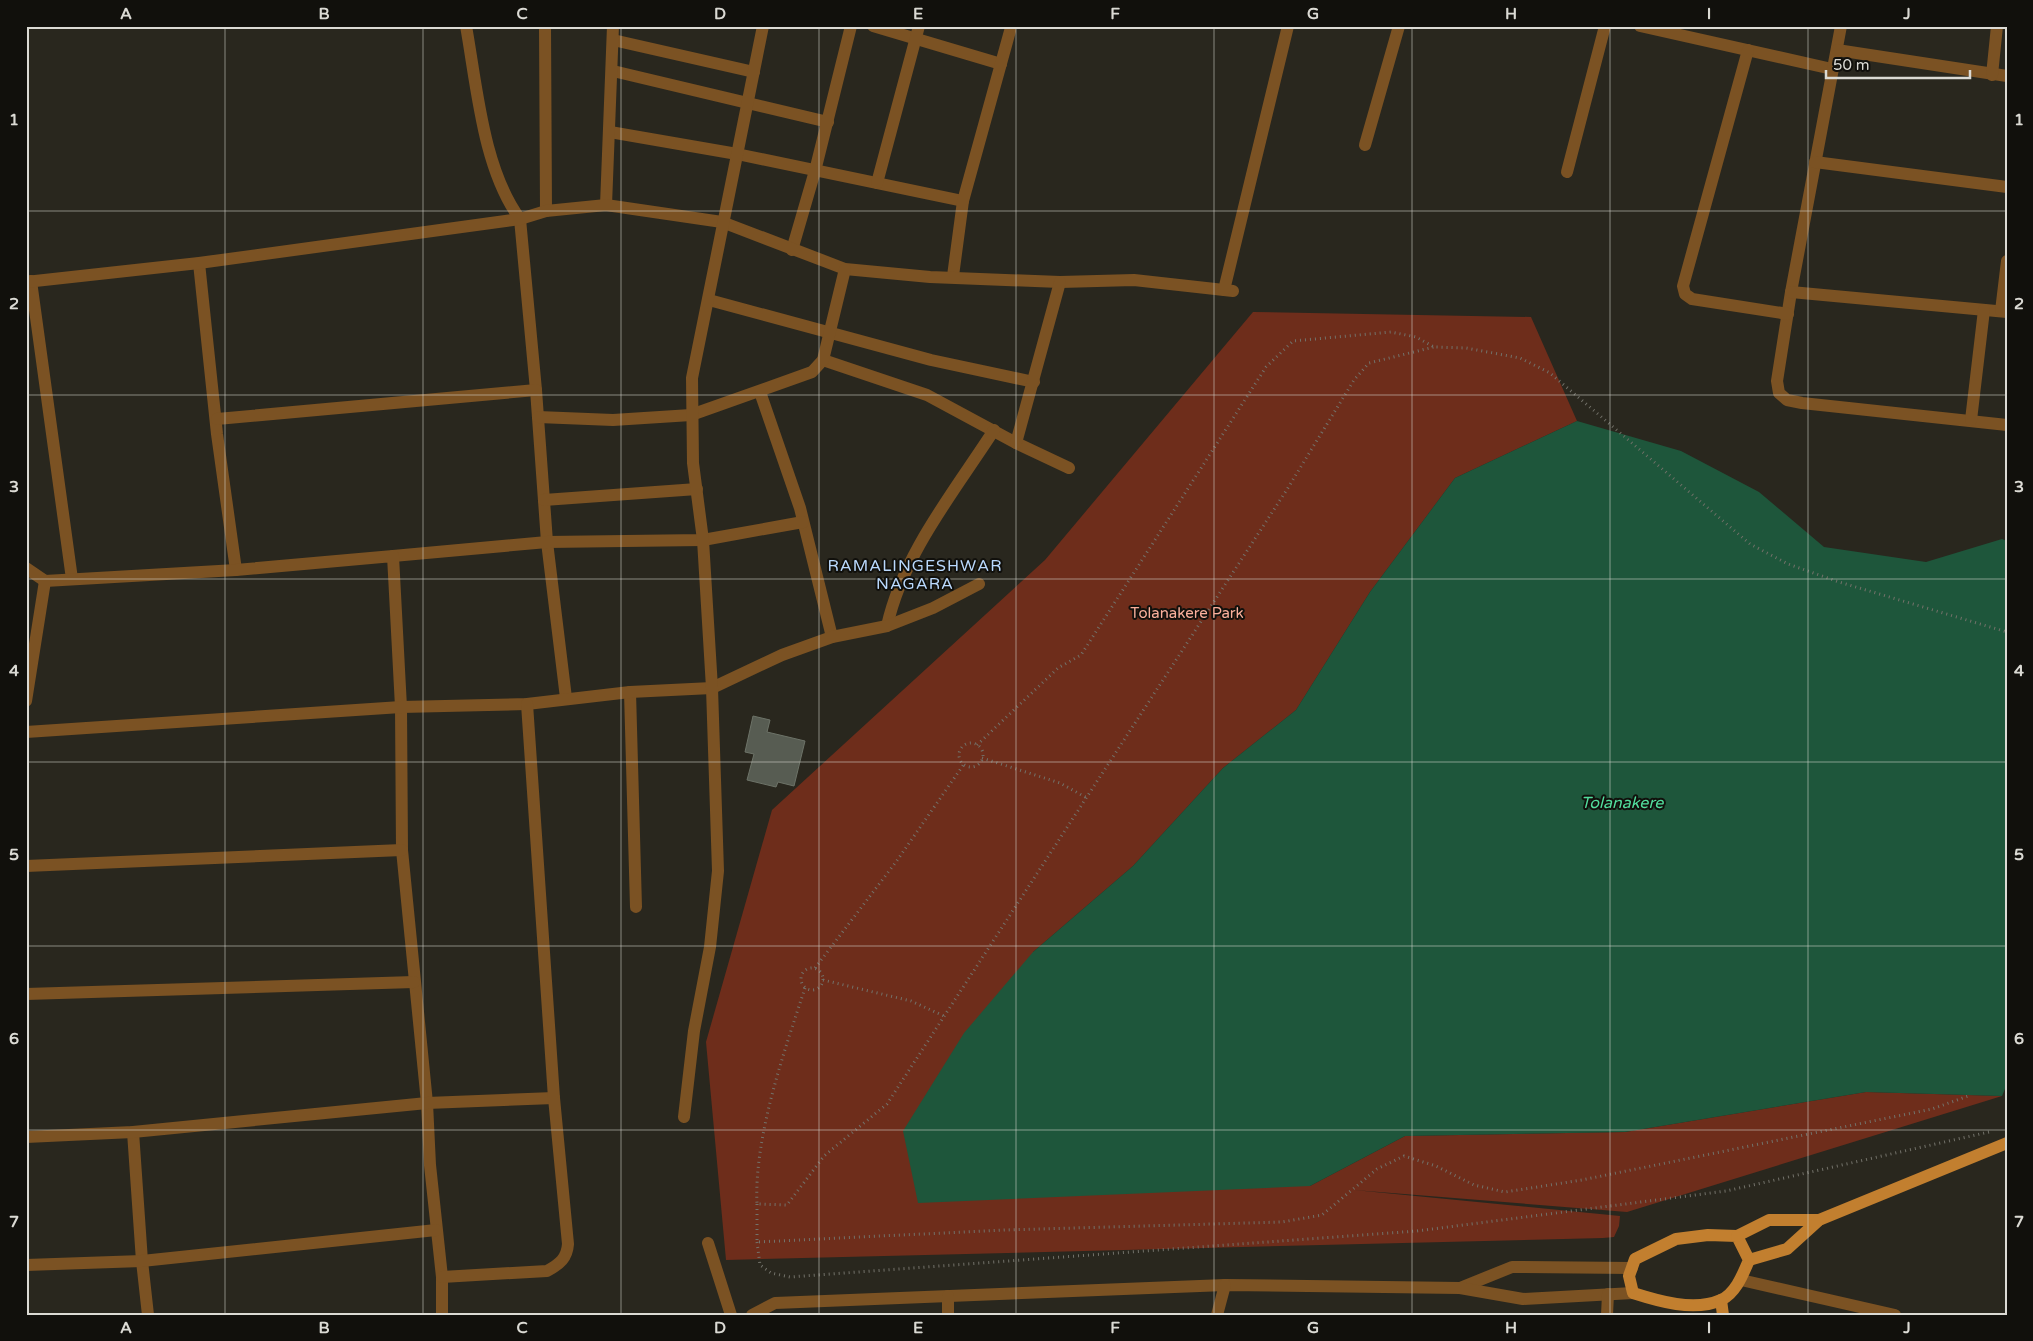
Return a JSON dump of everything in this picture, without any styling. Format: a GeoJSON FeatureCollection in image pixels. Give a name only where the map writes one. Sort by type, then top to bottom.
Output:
{"type":"FeatureCollection","features":[{"type":"Feature","properties":{"kind":"main road"},"geometry":{"type":"LineString","coordinates":[[1748,1260],[1787,1249],[1819,1220],[2007,1143]]}},
{"type":"Feature","properties":{"kind":"main road"},"geometry":{"type":"LineString","coordinates":[[1737,1236],[1748,1260],[1741,1280],[1721,1300],[1700,1310],[1666,1304],[1633,1292],[1629,1276],[1635,1259],[1676,1239],[1708,1235],[1737,1236],[1769,1220],[1819,1220]]}},
{"type":"Feature","properties":{"kind":"main road"},"geometry":{"type":"LineString","coordinates":[[1721,1300],[1723,1315]]}},
{"type":"Feature","properties":{"kind":"street"},"geometry":{"type":"LineString","coordinates":[[466,26],[490,157],[508,202],[520,219],[536,390],[547,542],[566,698]]}},
{"type":"Feature","properties":{"kind":"street"},"geometry":{"type":"LineString","coordinates":[[545,26],[546,211]]}},
{"type":"Feature","properties":{"kind":"street"},"geometry":{"type":"LineString","coordinates":[[606,205],[613,71],[613,26]]}},
{"type":"Feature","properties":{"kind":"street"},"geometry":{"type":"LineString","coordinates":[[684,1117],[694,1031],[710,946],[718,871],[712,688],[703,540],[696,490],[691,415],[692,378],[763,26]]}},
{"type":"Feature","properties":{"kind":"street"},"geometry":{"type":"LineString","coordinates":[[792,250],[828,122],[851,26]]}},
{"type":"Feature","properties":{"kind":"street"},"geometry":{"type":"LineString","coordinates":[[874,26],[917,32],[1001,64]]}},
{"type":"Feature","properties":{"kind":"street"},"geometry":{"type":"LineString","coordinates":[[72,580],[29,281],[199,263],[520,219],[546,211],[606,205],[722,222],[845,269],[1060,282],[1134,280],[1229,291],[1288,26]]}},
{"type":"Feature","properties":{"kind":"street"},"geometry":{"type":"LineString","coordinates":[[1365,145],[1399,26]]}},
{"type":"Feature","properties":{"kind":"street"},"geometry":{"type":"LineString","coordinates":[[1567,172],[1604,26]]}},
{"type":"Feature","properties":{"kind":"street"},"geometry":{"type":"LineString","coordinates":[[1640,26],[1832,68]]}},
{"type":"Feature","properties":{"kind":"street"},"geometry":{"type":"LineString","coordinates":[[1840,26],[1791,292],[1777,382],[1779,394],[1787,400],[2007,425]]}},
{"type":"Feature","properties":{"kind":"street"},"geometry":{"type":"LineString","coordinates":[[1992,75],[1997,26]]}},
{"type":"Feature","properties":{"kind":"street"},"geometry":{"type":"LineString","coordinates":[[953,276],[963,201],[1010,31]]}},
{"type":"Feature","properties":{"kind":"street"},"geometry":{"type":"LineString","coordinates":[[877,183],[917,32]]}},
{"type":"Feature","properties":{"kind":"street"},"geometry":{"type":"LineString","coordinates":[[612,40],[754,72]]}},
{"type":"Feature","properties":{"kind":"street"},"geometry":{"type":"LineString","coordinates":[[1748,50],[1683,286],[1685,294],[1692,299],[1788,314]]}},
{"type":"Feature","properties":{"kind":"street"},"geometry":{"type":"LineString","coordinates":[[1837,50],[2007,76]]}},
{"type":"Feature","properties":{"kind":"street"},"geometry":{"type":"LineString","coordinates":[[613,71],[828,122]]}},
{"type":"Feature","properties":{"kind":"street"},"geometry":{"type":"LineString","coordinates":[[610,132],[736,154],[963,201]]}},
{"type":"Feature","properties":{"kind":"street"},"geometry":{"type":"LineString","coordinates":[[1815,162],[2007,187]]}},
{"type":"Feature","properties":{"kind":"street"},"geometry":{"type":"LineString","coordinates":[[1791,292],[2004,312],[2007,261]]}},
{"type":"Feature","properties":{"kind":"street"},"geometry":{"type":"LineString","coordinates":[[199,263],[217,419],[217,434],[236,570]]}},
{"type":"Feature","properties":{"kind":"street"},"geometry":{"type":"LineString","coordinates":[[538,416],[613,420],[691,415],[812,372],[823,360],[845,269]]}},
{"type":"Feature","properties":{"kind":"street"},"geometry":{"type":"LineString","coordinates":[[1016,443],[1060,282]]}},
{"type":"Feature","properties":{"kind":"street"},"geometry":{"type":"LineString","coordinates":[[708,300],[931,360],[1034,382]]}},
{"type":"Feature","properties":{"kind":"street"},"geometry":{"type":"LineString","coordinates":[[1971,420],[1984,310]]}},
{"type":"Feature","properties":{"kind":"street"},"geometry":{"type":"LineString","coordinates":[[823,360],[927,395],[1016,443],[1069,468]]}},
{"type":"Feature","properties":{"kind":"street"},"geometry":{"type":"LineString","coordinates":[[217,419],[536,390]]}},
{"type":"Feature","properties":{"kind":"street"},"geometry":{"type":"LineString","coordinates":[[760,392],[770,417],[803,522],[832,637]]}},
{"type":"Feature","properties":{"kind":"street"},"geometry":{"type":"LineString","coordinates":[[888,626],[893,600],[906,571],[923,540],[994,430]]}},
{"type":"Feature","properties":{"kind":"street"},"geometry":{"type":"LineString","coordinates":[[544,500],[696,490]]}},
{"type":"Feature","properties":{"kind":"street"},"geometry":{"type":"LineString","coordinates":[[26,568],[45,581],[72,580],[236,570],[547,542],[703,540],[803,522]]}},
{"type":"Feature","properties":{"kind":"street"},"geometry":{"type":"LineString","coordinates":[[393,556],[400,707],[402,850],[427,1104],[436,1230],[442,1277],[442,1315]]}},
{"type":"Feature","properties":{"kind":"street"},"geometry":{"type":"LineString","coordinates":[[26,701],[45,581]]}},
{"type":"Feature","properties":{"kind":"street"},"geometry":{"type":"LineString","coordinates":[[26,732],[400,707],[528,704],[566,698],[630,692],[712,688],[782,655],[832,637],[888,626],[933,608],[979,584]]}},
{"type":"Feature","properties":{"kind":"street"},"geometry":{"type":"LineString","coordinates":[[630,692],[636,907]]}},
{"type":"Feature","properties":{"kind":"street"},"geometry":{"type":"LineString","coordinates":[[442,1277],[548,1271],[559,1264],[567,1254],[568,1244],[554,1098],[528,704]]}},
{"type":"Feature","properties":{"kind":"street"},"geometry":{"type":"LineString","coordinates":[[26,866],[402,850]]}},
{"type":"Feature","properties":{"kind":"street"},"geometry":{"type":"LineString","coordinates":[[26,994],[414,982]]}},
{"type":"Feature","properties":{"kind":"street"},"geometry":{"type":"LineString","coordinates":[[26,1137],[133,1132],[427,1104],[554,1098]]}},
{"type":"Feature","properties":{"kind":"street"},"geometry":{"type":"LineString","coordinates":[[133,1132],[142,1261],[148,1315]]}},
{"type":"Feature","properties":{"kind":"street"},"geometry":{"type":"LineString","coordinates":[[26,1265],[142,1261],[436,1230]]}},
{"type":"Feature","properties":{"kind":"street"},"geometry":{"type":"LineString","coordinates":[[708,1243],[731,1315]]}},
{"type":"Feature","properties":{"kind":"street"},"geometry":{"type":"LineString","coordinates":[[1460,1288],[1512,1267],[1632,1268]]}},
{"type":"Feature","properties":{"kind":"street"},"geometry":{"type":"LineString","coordinates":[[1741,1280],[1878,1313],[1895,1315]]}},
{"type":"Feature","properties":{"kind":"street"},"geometry":{"type":"LineString","coordinates":[[1217,1315],[1225,1285]]}},
{"type":"Feature","properties":{"kind":"street"},"geometry":{"type":"LineString","coordinates":[[752,1315],[775,1303],[1225,1285],[1460,1288],[1523,1299],[1633,1292]]}},
{"type":"Feature","properties":{"kind":"street"},"geometry":{"type":"LineString","coordinates":[[1608,1294],[1608,1315]]}},
{"type":"Feature","properties":{"kind":"street"},"geometry":{"type":"LineString","coordinates":[[948,1296],[948,1315]]}},
{"type":"Feature","properties":{"kind":"path"},"geometry":{"type":"LineString","coordinates":[[977,745],[1058,668],[1081,655],[1266,367],[1293,341],[1391,332],[1416,337],[1434,347]]}},
{"type":"Feature","properties":{"kind":"path"},"geometry":{"type":"LineString","coordinates":[[757,1204],[787,1205],[824,1156],[887,1104],[1286,491],[1354,380],[1369,363],[1434,347],[1466,348],[1520,358],[1550,373],[1750,544],[1788,564],[1839,582],[2007,632]]}},
{"type":"Feature","properties":{"kind":"path"},"geometry":{"type":"LineString","coordinates":[[965,744],[977,745],[982,751],[982,758],[974,766],[964,764],[960,758],[960,750],[965,744]]}},
{"type":"Feature","properties":{"kind":"path"},"geometry":{"type":"LineString","coordinates":[[982,758],[1060,783],[1087,798]]}},
{"type":"Feature","properties":{"kind":"path"},"geometry":{"type":"LineString","coordinates":[[815,968],[896,862],[964,764]]}},
{"type":"Feature","properties":{"kind":"path"},"geometry":{"type":"LineString","coordinates":[[2007,877],[2007,882]]}},
{"type":"Feature","properties":{"kind":"path"},"geometry":{"type":"LineString","coordinates":[[805,988],[816,989],[822,980],[820,973],[815,968],[808,968],[803,972],[800,979],[805,988],[780,1067],[756,1181],[757,1242],[760,1265],[771,1273],[790,1277],[1417,1230],[1726,1191],[1997,1130]]}},
{"type":"Feature","properties":{"kind":"path"},"geometry":{"type":"LineString","coordinates":[[822,980],[911,1001],[944,1016]]}},
{"type":"Feature","properties":{"kind":"path"},"geometry":{"type":"LineString","coordinates":[[757,1242],[1004,1230],[1282,1222],[1322,1216],[1376,1169],[1404,1156],[1436,1166],[1474,1185],[1504,1192],[1592,1178],[1932,1109],[1971,1095]]}},
{"type":"Feature","properties":{"kind":"green space","name":"Tolanakere Park"},"geometry":{"type":"Polygon","coordinates":[[[1253,312],[1531,317],[1577,421],[1455,478],[1370,592],[1296,710],[1223,768],[1133,866],[1033,952],[1310,1186],[1405,1136],[1625,1132],[1866,1092],[2002,1096],[1627,1212],[1354,1190],[1620,1216],[1619,1226],[1614,1237],[726,1260],[706,1042],[772,810],[1045,560],[1253,312]]]}},
{"type":"Feature","properties":{"kind":"water","name":"Tolanakere"},"geometry":{"type":"Polygon","coordinates":[[[1577,421],[1681,451],[1759,492],[1824,547],[1926,562],[2002,539],[2007,541],[2007,1084],[2002,1096],[1866,1092],[1625,1132],[1405,1136],[1310,1186],[918,1203],[903,1131],[964,1033],[1033,952],[1133,866],[1223,768],[1296,710],[1370,592],[1455,478],[1577,421]]]}},
{"type":"Feature","properties":{"kind":"building"},"geometry":{"type":"Polygon","coordinates":[[[753,716],[770,720],[767,732],[805,741],[794,786],[778,782],[776,787],[747,780],[754,754],[745,752],[753,716]]]}},
{"type":"Feature","properties":{"kind":"district","name":"RAMALINGESHWAR NAGARA"},"geometry":{"type":"Point","coordinates":[915,575]}}]}
